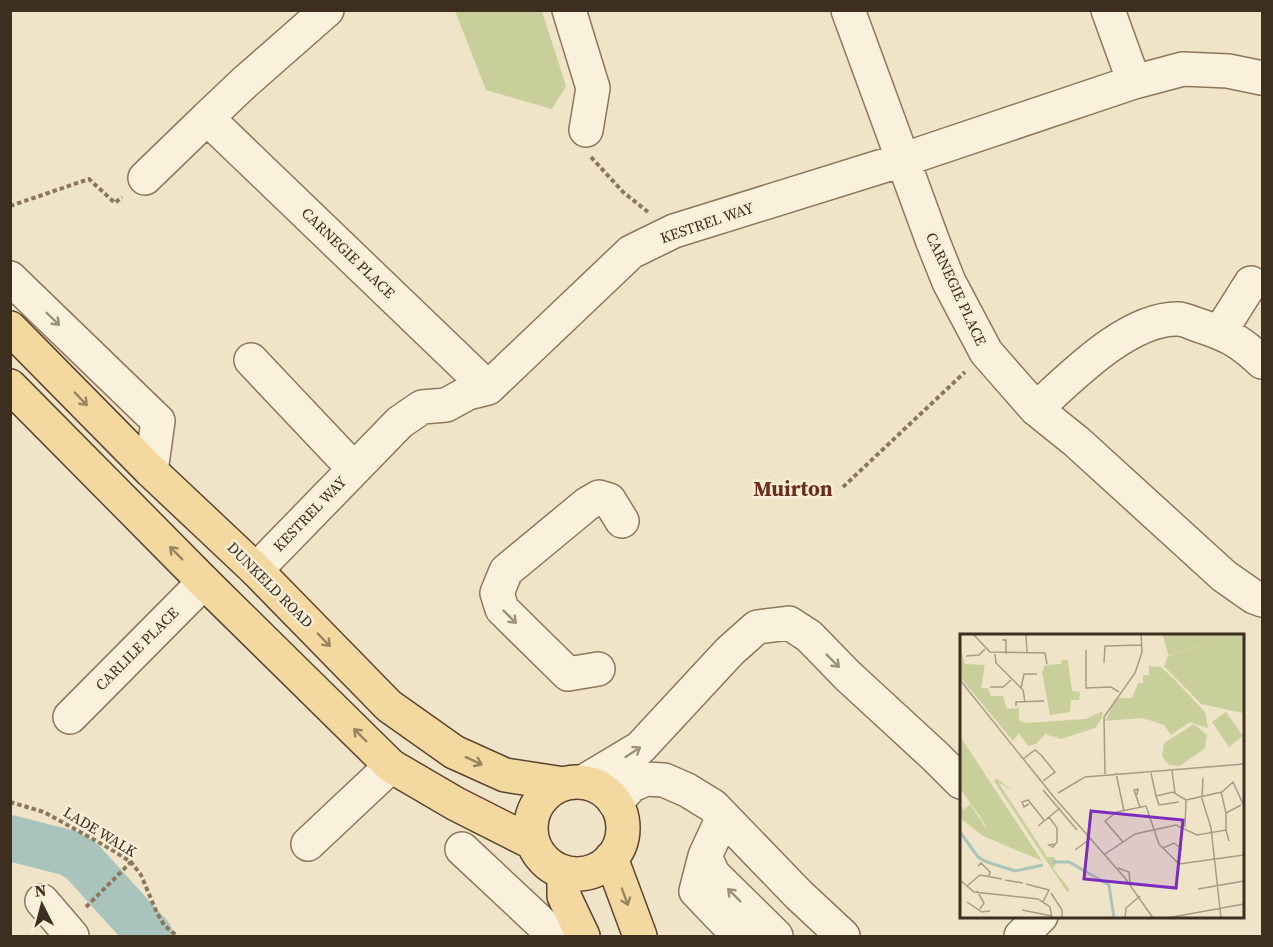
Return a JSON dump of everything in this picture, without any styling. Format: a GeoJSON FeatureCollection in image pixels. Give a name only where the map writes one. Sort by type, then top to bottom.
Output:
{"type":"FeatureCollection","features":[{"type":"Feature","properties":{"kind":"main road","name":"DUNKELD ROAD"},"geometry":{"type":"LineString","coordinates":[[10,328],[151,471],[256,570],[389,706],[454,752],[505,775],[574,783]]}},
{"type":"Feature","properties":{"kind":"main road"},"geometry":{"type":"LineString","coordinates":[[13,395],[391,766],[456,804],[533,843]]}},
{"type":"Feature","properties":{"kind":"main road"},"geometry":{"type":"LineString","coordinates":[[574,783],[596,786],[607,793],[615,803],[621,817],[622,831],[619,846],[601,867],[590,872],[564,872],[551,866],[540,855],[533,843],[530,828],[533,813],[540,800],[551,790],[574,783]]}},
{"type":"Feature","properties":{"kind":"main road"},"geometry":{"type":"LineString","coordinates":[[611,858],[640,936]]}},
{"type":"Feature","properties":{"kind":"main road"},"geometry":{"type":"LineString","coordinates":[[564,872],[564,896],[583,936]]}},
{"type":"Feature","properties":{"kind":"street"},"geometry":{"type":"LineString","coordinates":[[145,178],[245,82],[327,10]]}},
{"type":"Feature","properties":{"kind":"street"},"geometry":{"type":"LineString","coordinates":[[569,10],[593,88],[586,130]]}},
{"type":"Feature","properties":{"kind":"street","name":"CARNEGIE PLACE"},"geometry":{"type":"LineString","coordinates":[[848,10],[949,282],[986,352],[1036,409],[1077,442],[1224,576],[1254,597],[1263,600]]}},
{"type":"Feature","properties":{"kind":"street"},"geometry":{"type":"LineString","coordinates":[[1108,10],[1134,82]]}},
{"type":"Feature","properties":{"kind":"street","name":"KESTREL WAY"},"geometry":{"type":"LineString","coordinates":[[256,570],[400,422],[422,407],[446,405],[468,393],[488,388],[631,252],[674,231],[902,160],[1134,82],[1183,69],[1228,71],[1263,78]]}},
{"type":"Feature","properties":{"kind":"street","name":"CARNEGIE PLACE"},"geometry":{"type":"LineString","coordinates":[[207,118],[488,388]]}},
{"type":"Feature","properties":{"kind":"street"},"geometry":{"type":"LineString","coordinates":[[10,278],[158,421],[151,471]]}},
{"type":"Feature","properties":{"kind":"street"},"geometry":{"type":"LineString","coordinates":[[1220,332],[1251,283]]}},
{"type":"Feature","properties":{"kind":"street"},"geometry":{"type":"LineString","coordinates":[[1036,409],[1077,371],[1123,336],[1150,323],[1179,319],[1220,332],[1244,345],[1263,362]]}},
{"type":"Feature","properties":{"kind":"street"},"geometry":{"type":"LineString","coordinates":[[251,360],[354,469]]}},
{"type":"Feature","properties":{"kind":"street"},"geometry":{"type":"LineString","coordinates":[[13,395],[49,367]]}},
{"type":"Feature","properties":{"kind":"street"},"geometry":{"type":"LineString","coordinates":[[598,669],[568,674],[502,609],[497,593],[506,571],[543,569],[580,532],[587,504],[599,497],[609,500],[622,521]]}},
{"type":"Feature","properties":{"kind":"street","name":"CARLILE PLACE"},"geometry":{"type":"LineString","coordinates":[[70,717],[204,582]]}},
{"type":"Feature","properties":{"kind":"street"},"geometry":{"type":"LineString","coordinates":[[574,783],[640,748],[730,651],[757,627],[789,623],[809,636],[848,676],[960,781]]}},
{"type":"Feature","properties":{"kind":"street"},"geometry":{"type":"LineString","coordinates":[[308,844],[391,766]]}},
{"type":"Feature","properties":{"kind":"street"},"geometry":{"type":"LineString","coordinates":[[615,803],[632,785],[646,779],[664,780],[687,790],[718,811],[799,895],[843,936]]}},
{"type":"Feature","properties":{"kind":"street"},"geometry":{"type":"LineString","coordinates":[[718,811],[696,891],[739,936]]}},
{"type":"Feature","properties":{"kind":"street"},"geometry":{"type":"LineString","coordinates":[[462,849],[555,936]]}},
{"type":"Feature","properties":{"kind":"street"},"geometry":{"type":"LineString","coordinates":[[705,856],[713,874],[776,936]]}},
{"type":"Feature","properties":{"kind":"street"},"geometry":{"type":"LineString","coordinates":[[42,901],[76,924]]}},
{"type":"Feature","properties":{"kind":"street"},"geometry":{"type":"LineString","coordinates":[[1021,936],[1039,917]]}},
{"type":"Feature","properties":{"kind":"path"},"geometry":{"type":"LineString","coordinates":[[586,130],[588,153],[623,192],[674,231]]}},
{"type":"Feature","properties":{"kind":"path"},"geometry":{"type":"LineString","coordinates":[[10,206],[89,179],[115,203],[145,178]]}},
{"type":"Feature","properties":{"kind":"path"},"geometry":{"type":"LineString","coordinates":[[843,487],[986,352]]}},
{"type":"Feature","properties":{"kind":"path","name":"LADE WALK"},"geometry":{"type":"LineString","coordinates":[[10,802],[44,812],[131,862],[141,875],[164,925],[177,936]]}},
{"type":"Feature","properties":{"kind":"path"},"geometry":{"type":"LineString","coordinates":[[76,924],[131,862]]}},
{"type":"Feature","properties":{"kind":"green space"},"geometry":{"type":"Polygon","coordinates":[[[455,11],[542,11],[566,86],[552,109],[486,90],[455,11]]]}},
{"type":"Feature","properties":{"kind":"waterway"},"geometry":{"type":"LineString","coordinates":[[10,838],[69,853],[82,861],[150,936]]}},
{"type":"Feature","properties":{"kind":"district","name":"Muirton"},"geometry":{"type":"Point","coordinates":[793,489]}}]}
